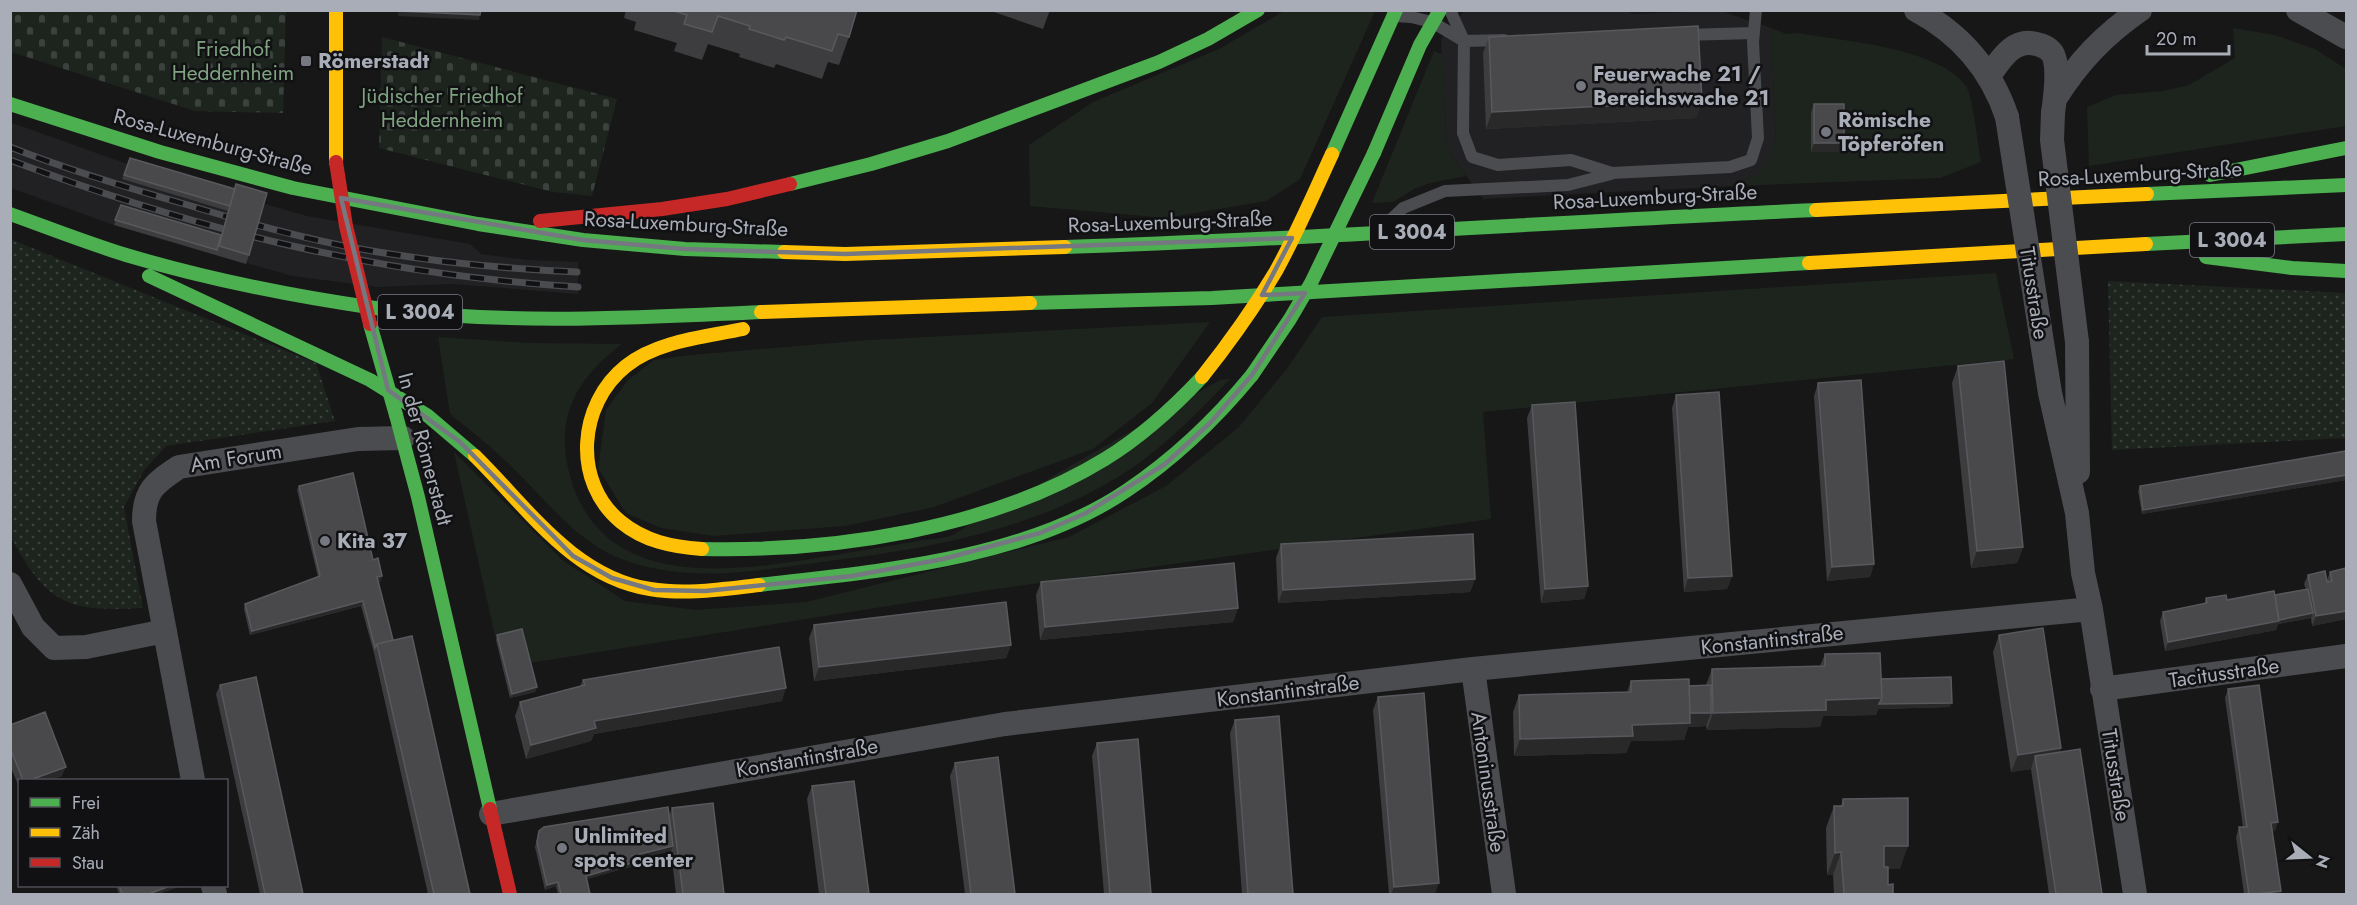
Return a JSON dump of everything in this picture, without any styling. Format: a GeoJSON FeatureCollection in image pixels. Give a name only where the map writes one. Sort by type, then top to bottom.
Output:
{"type":"FeatureCollection","features":[{"type":"Feature","properties":{"kind":"main road","name":"In der Römerstadt"},"geometry":{"type":"LineString","coordinates":[[336,10],[336,162],[349,244],[372,335],[403,438],[510,894]]}},
{"type":"Feature","properties":{"kind":"main road"},"geometry":{"type":"LineString","coordinates":[[478,224],[567,220],[727,199],[871,164],[948,141],[1159,62],[1208,39],[1258,10]]}},
{"type":"Feature","properties":{"kind":"main road"},"geometry":{"type":"LineString","coordinates":[[842,309],[673,344],[642,356],[610,380],[590,415],[586,435],[588,467],[600,498],[613,515],[642,536],[660,543],[686,548],[755,549],[868,538],[971,514],[1069,479],[1118,451],[1163,417],[1202,377],[1239,329],[1267,286],[1288,248],[1395,14]]}},
{"type":"Feature","properties":{"kind":"main road"},"geometry":{"type":"LineString","coordinates":[[61,234],[370,380],[395,394],[438,423],[460,442],[573,555],[612,578],[654,590],[677,592],[852,576],[943,559],[1040,533],[1086,513],[1130,488],[1165,464],[1212,422],[1252,375],[1290,320],[1311,283],[1374,153],[1436,16]]}},
{"type":"Feature","properties":{"kind":"main road","name":"Rosa-Luxemburg-Straße"},"geometry":{"type":"LineString","coordinates":[[10,104],[160,152],[293,188],[478,224],[583,240],[685,249],[845,254],[1232,241],[1574,221],[2346,185]]}},
{"type":"Feature","properties":{"kind":"main road"},"geometry":{"type":"LineString","coordinates":[[2096,197],[2346,148]]}},
{"type":"Feature","properties":{"kind":"main road","name":"L 3004"},"geometry":{"type":"LineString","coordinates":[[10,214],[61,234],[134,256],[214,278],[266,289],[387,309],[574,320],[1212,298],[2346,234]]}},
{"type":"Feature","properties":{"kind":"main road"},"geometry":{"type":"LineString","coordinates":[[2118,247],[2346,271]]}},
{"type":"Feature","properties":{"kind":"street","name":"Titusstraße"},"geometry":{"type":"LineString","coordinates":[[1916,10],[1964,44],[1989,76],[2007,117],[2050,393],[2077,513]]}},
{"type":"Feature","properties":{"kind":"street"},"geometry":{"type":"LineString","coordinates":[[2054,106],[2072,72],[2093,47],[2140,10]]}},
{"type":"Feature","properties":{"kind":"street"},"geometry":{"type":"LineString","coordinates":[[2298,10],[2346,37]]}},
{"type":"Feature","properties":{"kind":"street","name":"Titusstraße"},"geometry":{"type":"LineString","coordinates":[[1989,76],[2005,53],[2013,47],[2031,43],[2049,49],[2054,57],[2052,140],[2077,342],[2077,513],[2083,573],[2091,609],[2134,894]]}},
{"type":"Feature","properties":{"kind":"street","name":"Am Forum"},"geometry":{"type":"LineString","coordinates":[[193,779],[144,521],[144,504],[151,489],[179,467],[358,439],[403,438]]}},
{"type":"Feature","properties":{"kind":"street"},"geometry":{"type":"LineString","coordinates":[[10,584],[33,627],[54,648],[86,647],[165,631]]}},
{"type":"Feature","properties":{"kind":"street","name":"Konstantinstraße"},"geometry":{"type":"LineString","coordinates":[[491,814],[1005,724],[1473,669],[2091,609]]}},
{"type":"Feature","properties":{"kind":"street","name":"Tacitusstraße"},"geometry":{"type":"LineString","coordinates":[[2102,689],[2346,656]]}},
{"type":"Feature","properties":{"kind":"street","name":"Antoninusstraße"},"geometry":{"type":"LineString","coordinates":[[1473,669],[1504,894]]}},
{"type":"Feature","properties":{"kind":"lane"},"geometry":{"type":"LineString","coordinates":[[1450,10],[1464,41],[1463,133],[1472,157],[1498,165],[1571,160],[1612,173]]}},
{"type":"Feature","properties":{"kind":"lane"},"geometry":{"type":"LineString","coordinates":[[1376,234],[1403,208],[1445,191],[1568,185],[1612,173],[1730,167],[1751,160],[1758,138],[1754,33],[1756,10]]}},
{"type":"Feature","properties":{"kind":"lane"},"geometry":{"type":"LineString","coordinates":[[1395,14],[1412,17],[1436,16],[1464,41],[1522,40]]}},
{"type":"Feature","properties":{"kind":"lane"},"geometry":{"type":"LineString","coordinates":[[1672,35],[1754,33]]}},
{"type":"Feature","properties":{"kind":"highlighted area"},"geometry":{"type":"Polygon","coordinates":[[[341,198],[583,240],[685,249],[845,254],[1292,238],[1262,295],[1305,293],[1252,375],[1211,422],[1165,464],[1086,513],[1040,533],[943,559],[852,576],[705,591],[654,590],[612,578],[573,556],[460,442],[388,390],[341,198]]]}},
{"type":"Feature","properties":{"kind":"shaded area"},"geometry":{"type":"Polygon","coordinates":[[[1624,10],[1633,14],[1721,11],[1771,28],[1776,142],[1763,171],[1732,186],[1483,199],[1447,149],[1441,39],[1464,11],[1624,10]]]}},
{"type":"Feature","properties":{"kind":"shaded area"},"geometry":{"type":"Polygon","coordinates":[[[10,122],[127,164],[307,216],[470,244],[481,254],[529,260],[578,262],[578,294],[452,284],[378,287],[292,276],[114,225],[11,188],[10,122]]]}},
{"type":"Feature","properties":{"kind":"green space","name":"Friedhof Heddernheim"},"geometry":{"type":"Polygon","coordinates":[[[10,11],[286,11],[283,113],[195,111],[11,52],[10,11]]]}},
{"type":"Feature","properties":{"kind":"green space"},"geometry":{"type":"Polygon","coordinates":[[[1284,11],[1375,11],[1300,179],[1266,201],[1166,218],[1030,206],[1029,145],[1093,102],[1219,49],[1284,11]]]}},
{"type":"Feature","properties":{"kind":"green space"},"geometry":{"type":"Polygon","coordinates":[[[1771,28],[1786,34],[1798,33],[1888,48],[1934,62],[1953,73],[1969,92],[1981,162],[1940,178],[1732,186],[1762,171],[1776,142],[1771,28]]]}},
{"type":"Feature","properties":{"kind":"green space"},"geometry":{"type":"Polygon","coordinates":[[[2233,28],[2275,35],[2315,49],[2346,69],[2346,126],[2089,166],[2087,107],[2116,95],[2163,91],[2189,85],[2235,58],[2233,28]]]}},
{"type":"Feature","properties":{"kind":"green space","name":"Jüdischer Friedhof Heddernheim"},"geometry":{"type":"Polygon","coordinates":[[[382,37],[617,99],[592,196],[553,192],[379,148],[382,37]]]}},
{"type":"Feature","properties":{"kind":"green space"},"geometry":{"type":"Polygon","coordinates":[[[1434,51],[1442,54],[1447,149],[1466,176],[1430,183],[1414,189],[1393,202],[1372,203],[1434,51]]]}},
{"type":"Feature","properties":{"kind":"green space"},"geometry":{"type":"Polygon","coordinates":[[[10,239],[316,363],[335,421],[166,446],[145,469],[124,507],[143,608],[96,608],[63,600],[36,577],[11,537],[10,239]]]}},
{"type":"Feature","properties":{"kind":"green space"},"geometry":{"type":"Polygon","coordinates":[[[1996,273],[2014,359],[1483,412],[1491,519],[989,590],[529,663],[521,631],[495,636],[454,452],[562,560],[625,601],[696,610],[806,602],[1069,537],[1166,486],[1238,428],[1286,370],[1322,317],[1996,273]]]}},
{"type":"Feature","properties":{"kind":"green space"},"geometry":{"type":"Polygon","coordinates":[[[2108,281],[2346,293],[2346,438],[2112,450],[2108,281]]]}},
{"type":"Feature","properties":{"kind":"green space"},"geometry":{"type":"Polygon","coordinates":[[[1210,322],[1152,403],[1093,449],[934,507],[845,526],[714,536],[661,528],[626,513],[598,468],[606,410],[628,380],[654,360],[869,340],[1210,322]]]}},
{"type":"Feature","properties":{"kind":"green space"},"geometry":{"type":"Polygon","coordinates":[[[438,337],[529,343],[622,344],[584,381],[569,410],[565,444],[567,463],[583,507],[608,538],[641,557],[679,566],[721,568],[764,566],[950,536],[1220,380],[1230,379],[1177,432],[1134,467],[1083,496],[1047,512],[971,536],[894,552],[764,570],[688,573],[639,565],[599,548],[572,528],[505,460],[450,414],[438,337]]]}},
{"type":"Feature","properties":{"kind":"building"},"geometry":{"type":"Polygon","coordinates":[[[399,10],[481,10],[480,15],[399,10]]]}},
{"type":"Feature","properties":{"kind":"building"},"geometry":{"type":"Polygon","coordinates":[[[671,10],[857,10],[849,37],[838,34],[832,51],[786,37],[784,40],[718,16],[712,32],[684,24],[687,15],[671,10]]]}},
{"type":"Feature","properties":{"kind":"building","name":"Feuerwache 21 / Bereichswache 21"},"geometry":{"type":"Polygon","coordinates":[[[1698,26],[1702,101],[1492,112],[1489,37],[1698,26]]]}},
{"type":"Feature","properties":{"kind":"building"},"geometry":{"type":"Polygon","coordinates":[[[1814,104],[1844,104],[1844,143],[1814,143],[1814,104]]]}},
{"type":"Feature","properties":{"kind":"building"},"geometry":{"type":"Polygon","coordinates":[[[130,158],[235,189],[230,206],[124,175],[130,158]]]}},
{"type":"Feature","properties":{"kind":"building"},"geometry":{"type":"Polygon","coordinates":[[[236,184],[267,193],[249,255],[219,246],[236,184]]]}},
{"type":"Feature","properties":{"kind":"building"},"geometry":{"type":"Polygon","coordinates":[[[121,205],[221,235],[217,250],[115,220],[121,205]]]}},
{"type":"Feature","properties":{"kind":"building"},"geometry":{"type":"Polygon","coordinates":[[[2004,361],[2023,547],[1977,551],[1958,366],[2004,361]]]}},
{"type":"Feature","properties":{"kind":"building"},"geometry":{"type":"Polygon","coordinates":[[[1861,380],[1874,564],[1832,567],[1818,383],[1861,380]]]}},
{"type":"Feature","properties":{"kind":"building"},"geometry":{"type":"Polygon","coordinates":[[[1719,392],[1732,576],[1688,578],[1676,395],[1719,392]]]}},
{"type":"Feature","properties":{"kind":"building"},"geometry":{"type":"Polygon","coordinates":[[[1575,402],[1588,586],[1545,589],[1532,405],[1575,402]]]}},
{"type":"Feature","properties":{"kind":"building"},"geometry":{"type":"Polygon","coordinates":[[[2346,451],[2346,475],[2143,510],[2140,486],[2346,451]]]}},
{"type":"Feature","properties":{"kind":"building"},"geometry":{"type":"Polygon","coordinates":[[[353,473],[373,560],[378,558],[382,576],[377,577],[393,640],[377,644],[375,648],[363,601],[252,631],[245,604],[320,576],[299,486],[353,473]]]}},
{"type":"Feature","properties":{"kind":"building"},"geometry":{"type":"Polygon","coordinates":[[[1473,534],[1475,579],[1283,590],[1281,544],[1473,534]]]}},
{"type":"Feature","properties":{"kind":"building"},"geometry":{"type":"Polygon","coordinates":[[[1234,563],[1238,608],[1045,627],[1041,582],[1234,563]]]}},
{"type":"Feature","properties":{"kind":"building"},"geometry":{"type":"Polygon","coordinates":[[[2346,568],[2346,611],[2316,616],[2308,575],[2325,571],[2327,582],[2332,581],[2330,572],[2346,568]]]}},
{"type":"Feature","properties":{"kind":"building"},"geometry":{"type":"Polygon","coordinates":[[[2308,589],[2313,613],[2279,620],[2275,595],[2308,589]]]}},
{"type":"Feature","properties":{"kind":"building"},"geometry":{"type":"Polygon","coordinates":[[[2274,591],[2279,621],[2168,642],[2163,612],[2207,603],[2206,598],[2226,595],[2227,600],[2274,591]]]}},
{"type":"Feature","properties":{"kind":"building"},"geometry":{"type":"Polygon","coordinates":[[[1006,602],[1011,645],[819,667],[814,625],[1006,602]]]}},
{"type":"Feature","properties":{"kind":"building"},"geometry":{"type":"Polygon","coordinates":[[[2043,628],[2061,748],[2018,755],[1999,635],[2043,628]]]}},
{"type":"Feature","properties":{"kind":"building"},"geometry":{"type":"Polygon","coordinates":[[[522,629],[537,687],[512,694],[497,635],[522,629]]]}},
{"type":"Feature","properties":{"kind":"building"},"geometry":{"type":"Polygon","coordinates":[[[412,636],[470,894],[434,894],[377,644],[412,636]]]}},
{"type":"Feature","properties":{"kind":"building"},"geometry":{"type":"Polygon","coordinates":[[[779,647],[786,688],[594,721],[596,728],[531,745],[520,702],[585,685],[583,680],[779,647]]]}},
{"type":"Feature","properties":{"kind":"building"},"geometry":{"type":"Polygon","coordinates":[[[1880,653],[1882,698],[1826,700],[1826,710],[1713,713],[1712,669],[1825,666],[1825,654],[1880,653]]]}},
{"type":"Feature","properties":{"kind":"building"},"geometry":{"type":"Polygon","coordinates":[[[256,677],[303,894],[265,894],[220,685],[256,677]]]}},
{"type":"Feature","properties":{"kind":"building"},"geometry":{"type":"Polygon","coordinates":[[[1951,677],[1952,703],[1879,704],[1882,698],[1881,679],[1951,677]]]}},
{"type":"Feature","properties":{"kind":"building"},"geometry":{"type":"Polygon","coordinates":[[[1689,679],[1690,723],[1632,725],[1633,736],[1520,739],[1519,695],[1631,692],[1631,681],[1689,679]]]}},
{"type":"Feature","properties":{"kind":"building"},"geometry":{"type":"Polygon","coordinates":[[[1711,685],[1711,713],[1690,713],[1689,686],[1711,685]]]}},
{"type":"Feature","properties":{"kind":"building"},"geometry":{"type":"Polygon","coordinates":[[[2259,685],[2278,822],[2271,823],[2281,891],[2249,894],[2239,827],[2247,827],[2228,689],[2259,685]]]}},
{"type":"Feature","properties":{"kind":"building"},"geometry":{"type":"Polygon","coordinates":[[[1424,693],[1439,883],[1394,887],[1378,697],[1424,693]]]}},
{"type":"Feature","properties":{"kind":"building"},"geometry":{"type":"Polygon","coordinates":[[[45,712],[66,767],[33,779],[23,779],[10,748],[10,725],[45,712]]]}},
{"type":"Feature","properties":{"kind":"building"},"geometry":{"type":"Polygon","coordinates":[[[1279,716],[1293,894],[1248,894],[1235,720],[1279,716]]]}},
{"type":"Feature","properties":{"kind":"building"},"geometry":{"type":"Polygon","coordinates":[[[1138,739],[1151,894],[1110,894],[1097,743],[1138,739]]]}},
{"type":"Feature","properties":{"kind":"building"},"geometry":{"type":"Polygon","coordinates":[[[2080,749],[2102,894],[2056,894],[2035,756],[2080,749]]]}},
{"type":"Feature","properties":{"kind":"building"},"geometry":{"type":"Polygon","coordinates":[[[998,757],[1015,894],[971,894],[955,763],[998,757]]]}},
{"type":"Feature","properties":{"kind":"building"},"geometry":{"type":"Polygon","coordinates":[[[854,781],[869,894],[826,894],[812,786],[854,781]]]}},
{"type":"Feature","properties":{"kind":"building"},"geometry":{"type":"Polygon","coordinates":[[[1908,798],[1908,846],[1884,846],[1884,867],[1888,867],[1888,885],[1893,884],[1893,894],[1844,894],[1841,852],[1835,853],[1834,806],[1843,806],[1843,799],[1908,798]]]}},
{"type":"Feature","properties":{"kind":"building"},"geometry":{"type":"Polygon","coordinates":[[[713,803],[724,894],[683,894],[672,808],[713,803]]]}},
{"type":"Feature","properties":{"kind":"building"},"geometry":{"type":"Polygon","coordinates":[[[668,807],[673,846],[632,856],[635,862],[586,876],[590,894],[561,894],[558,882],[547,885],[537,842],[539,831],[544,827],[668,807]]]}},
{"type":"Feature","properties":{"kind":"building"},"geometry":{"type":"Polygon","coordinates":[[[120,887],[168,887],[152,894],[122,894],[120,887]]]}},
{"type":"Feature","properties":{"kind":"railway"},"geometry":{"type":"LineString","coordinates":[[10,147],[143,192],[306,238],[378,252],[452,262],[577,272]]}},
{"type":"Feature","properties":{"kind":"railway"},"geometry":{"type":"LineString","coordinates":[[10,160],[149,208],[289,245],[431,272],[578,287]]}},
{"type":"Feature","properties":{"kind":"traffic: fast"},"geometry":{"type":"LineString","coordinates":[[790,184],[871,164],[948,141],[1159,62],[1208,39],[1258,10]]}},
{"type":"Feature","properties":{"kind":"traffic: fast"},"geometry":{"type":"LineString","coordinates":[[1332,154],[1396,10]]}},
{"type":"Feature","properties":{"kind":"traffic: fast"},"geometry":{"type":"LineString","coordinates":[[1374,153],[1420,45],[1440,10]]}},
{"type":"Feature","properties":{"kind":"traffic: fast"},"geometry":{"type":"LineString","coordinates":[[10,104],[160,152],[293,188],[478,224],[583,240],[685,249],[784,252]]}},
{"type":"Feature","properties":{"kind":"traffic: fast"},"geometry":{"type":"LineString","coordinates":[[2210,175],[2346,148]]}},
{"type":"Feature","properties":{"kind":"traffic: fast"},"geometry":{"type":"LineString","coordinates":[[1252,375],[1311,283],[1374,153]]}},
{"type":"Feature","properties":{"kind":"traffic: fast"},"geometry":{"type":"LineString","coordinates":[[2147,194],[2346,185]]}},
{"type":"Feature","properties":{"kind":"traffic: fast"},"geometry":{"type":"LineString","coordinates":[[1065,247],[1816,210]]}},
{"type":"Feature","properties":{"kind":"traffic: fast"},"geometry":{"type":"LineString","coordinates":[[10,214],[111,250],[187,272],[312,298],[375,308],[471,317],[568,319],[761,312]]}},
{"type":"Feature","properties":{"kind":"traffic: fast"},"geometry":{"type":"LineString","coordinates":[[2146,244],[2346,234]]}},
{"type":"Feature","properties":{"kind":"traffic: fast"},"geometry":{"type":"LineString","coordinates":[[2206,257],[2292,268],[2346,271]]}},
{"type":"Feature","properties":{"kind":"traffic: fast"},"geometry":{"type":"LineString","coordinates":[[1030,303],[1212,298],[1809,263]]}},
{"type":"Feature","properties":{"kind":"traffic: fast"},"geometry":{"type":"LineString","coordinates":[[149,276],[370,380],[428,416],[475,456]]}},
{"type":"Feature","properties":{"kind":"traffic: fast"},"geometry":{"type":"LineString","coordinates":[[370,324],[396,415]]}},
{"type":"Feature","properties":{"kind":"traffic: fast"},"geometry":{"type":"LineString","coordinates":[[759,585],[949,559],[1042,533],[1086,514],[1144,479],[1193,438],[1252,375]]}},
{"type":"Feature","properties":{"kind":"traffic: fast"},"geometry":{"type":"LineString","coordinates":[[702,549],[805,546],[857,540],[962,519],[1012,503],[1060,483],[1105,459],[1156,421],[1202,377]]}},
{"type":"Feature","properties":{"kind":"traffic: fast"},"geometry":{"type":"LineString","coordinates":[[396,415],[418,497],[490,809]]}},
{"type":"Feature","properties":{"kind":"traffic: slow"},"geometry":{"type":"LineString","coordinates":[[336,10],[336,162]]}},
{"type":"Feature","properties":{"kind":"traffic: slow"},"geometry":{"type":"LineString","coordinates":[[1202,377],[1241,325],[1276,271],[1332,154]]}},
{"type":"Feature","properties":{"kind":"traffic: slow"},"geometry":{"type":"LineString","coordinates":[[1816,210],[2147,194]]}},
{"type":"Feature","properties":{"kind":"traffic: slow"},"geometry":{"type":"LineString","coordinates":[[1809,263],[2146,244]]}},
{"type":"Feature","properties":{"kind":"traffic: slow"},"geometry":{"type":"LineString","coordinates":[[784,252],[845,254],[1065,247]]}},
{"type":"Feature","properties":{"kind":"traffic: slow"},"geometry":{"type":"LineString","coordinates":[[761,312],[1030,303]]}},
{"type":"Feature","properties":{"kind":"traffic: slow"},"geometry":{"type":"LineString","coordinates":[[702,549],[669,545],[639,534],[621,522],[605,505],[594,486],[588,465],[587,443],[590,422],[598,401],[610,382],[638,358],[667,345],[743,329]]}},
{"type":"Feature","properties":{"kind":"traffic: slow"},"geometry":{"type":"LineString","coordinates":[[475,456],[553,537],[597,570],[623,582],[664,591],[704,591],[759,585]]}},
{"type":"Feature","properties":{"kind":"traffic: jam"},"geometry":{"type":"LineString","coordinates":[[336,162],[346,226],[370,324]]}},
{"type":"Feature","properties":{"kind":"traffic: jam"},"geometry":{"type":"LineString","coordinates":[[540,221],[662,209],[727,199],[790,184]]}},
{"type":"Feature","properties":{"kind":"traffic: jam"},"geometry":{"type":"LineString","coordinates":[[490,809],[510,894]]}},
{"type":"Feature","properties":{"kind":"place","name":"Römerstadt"},"geometry":{"type":"Point","coordinates":[306,61]}},
{"type":"Feature","properties":{"kind":"place","name":"Feuerwache 21 / Bereichswache 21"},"geometry":{"type":"Point","coordinates":[1581,86]}},
{"type":"Feature","properties":{"kind":"place","name":"Römische Töpferöfen"},"geometry":{"type":"Point","coordinates":[1826,132]}},
{"type":"Feature","properties":{"kind":"place","name":"Kita 37"},"geometry":{"type":"Point","coordinates":[325,541]}},
{"type":"Feature","properties":{"kind":"place","name":"Unlimited spots center"},"geometry":{"type":"Point","coordinates":[562,848]}}]}
